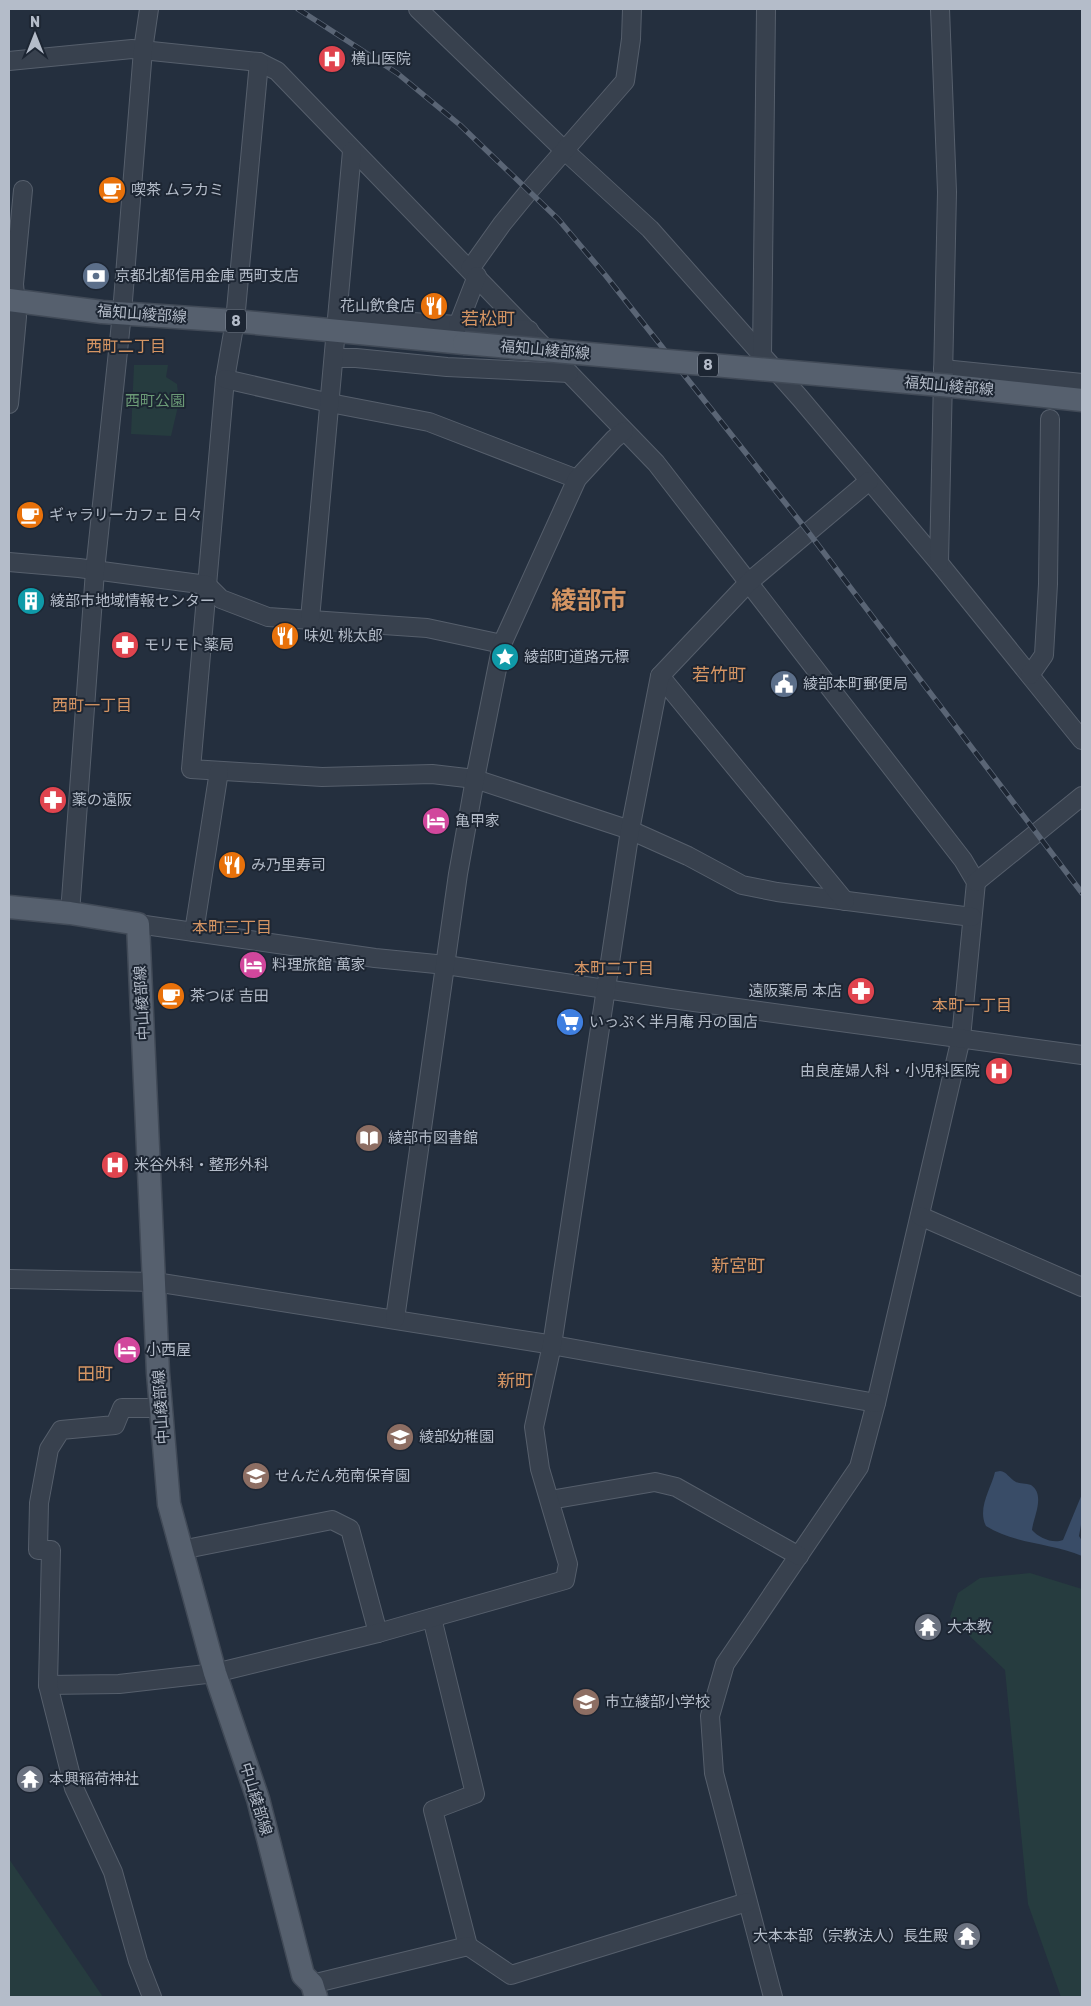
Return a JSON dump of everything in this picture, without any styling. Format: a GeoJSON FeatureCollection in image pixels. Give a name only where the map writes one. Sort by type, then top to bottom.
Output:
{"type":"FeatureCollection","features":[{"type":"Feature","properties":{"kind":"main road","name":"福知山綾部線"},"geometry":{"type":"LineString","coordinates":[[12,300],[122,312],[235,321],[337,320],[461,334],[947,378],[1082,400]]}},
{"type":"Feature","properties":{"kind":"main road"},"geometry":{"type":"LineString","coordinates":[[9,907],[70,913],[138,924]]}},
{"type":"Feature","properties":{"kind":"main road","name":"中山綾部線"},"geometry":{"type":"LineString","coordinates":[[138,924],[161,1408],[169,1504],[215,1673],[258,1799],[303,1975],[314,1990]]}},
{"type":"Feature","properties":{"kind":"street"},"geometry":{"type":"LineString","coordinates":[[70,913],[95,571],[122,312],[143,50],[149,9]]}},
{"type":"Feature","properties":{"kind":"street"},"geometry":{"type":"LineString","coordinates":[[418,9],[564,150],[650,229],[762,355],[939,562],[1082,740]]}},
{"type":"Feature","properties":{"kind":"street"},"geometry":{"type":"LineString","coordinates":[[528,330],[461,334],[473,273],[502,224],[625,81],[631,39],[632,9]]}},
{"type":"Feature","properties":{"kind":"street"},"geometry":{"type":"LineString","coordinates":[[762,355],[766,9]]}},
{"type":"Feature","properties":{"kind":"street"},"geometry":{"type":"LineString","coordinates":[[939,562],[947,378],[947,192],[940,9]]}},
{"type":"Feature","properties":{"kind":"street"},"geometry":{"type":"LineString","coordinates":[[9,61],[132,49],[259,62],[277,71],[352,151],[473,273],[656,463],[963,860],[976,882],[961,1038],[876,1403],[859,1467],[725,1664],[710,1716],[714,1773],[773,1997]]}},
{"type":"Feature","properties":{"kind":"street"},"geometry":{"type":"LineString","coordinates":[[259,62],[235,321],[225,379],[191,769],[322,777],[432,774],[475,779],[630,830],[688,856],[742,885],[777,892],[972,917]]}},
{"type":"Feature","properties":{"kind":"street"},"geometry":{"type":"LineString","coordinates":[[310,619],[352,151]]}},
{"type":"Feature","properties":{"kind":"street"},"geometry":{"type":"LineString","coordinates":[[9,404],[17,317],[12,300],[22,190]]}},
{"type":"Feature","properties":{"kind":"street"},"geometry":{"type":"LineString","coordinates":[[334,358],[356,358],[447,367],[569,372]]}},
{"type":"Feature","properties":{"kind":"street"},"geometry":{"type":"LineString","coordinates":[[947,378],[1082,383]]}},
{"type":"Feature","properties":{"kind":"street"},"geometry":{"type":"LineString","coordinates":[[225,379],[330,403],[430,422],[577,479]]}},
{"type":"Feature","properties":{"kind":"street"},"geometry":{"type":"LineString","coordinates":[[1030,675],[1044,655],[1048,584],[1050,419]]}},
{"type":"Feature","properties":{"kind":"street"},"geometry":{"type":"LineString","coordinates":[[395,1319],[458,874],[502,644],[577,479],[614,439],[624,431]]}},
{"type":"Feature","properties":{"kind":"street"},"geometry":{"type":"LineString","coordinates":[[48,1686],[119,1684],[215,1673],[378,1633],[565,1580],[568,1564],[540,1469],[534,1427],[552,1345],[630,830],[660,676],[749,582],[869,482]]}},
{"type":"Feature","properties":{"kind":"street"},"geometry":{"type":"LineString","coordinates":[[9,562],[207,585],[221,599],[268,617],[427,628],[502,644]]}},
{"type":"Feature","properties":{"kind":"street"},"geometry":{"type":"LineString","coordinates":[[660,676],[846,901]]}},
{"type":"Feature","properties":{"kind":"street"},"geometry":{"type":"LineString","coordinates":[[194,932],[219,771]]}},
{"type":"Feature","properties":{"kind":"street"},"geometry":{"type":"LineString","coordinates":[[976,882],[1082,796]]}},
{"type":"Feature","properties":{"kind":"street"},"geometry":{"type":"LineString","coordinates":[[138,924],[375,958],[446,965],[1082,1055]]}},
{"type":"Feature","properties":{"kind":"street"},"geometry":{"type":"LineString","coordinates":[[920,1216],[1082,1287]]}},
{"type":"Feature","properties":{"kind":"street"},"geometry":{"type":"LineString","coordinates":[[9,1279],[155,1282],[552,1345],[876,1403]]}},
{"type":"Feature","properties":{"kind":"street"},"geometry":{"type":"LineString","coordinates":[[152,1997],[138,1961],[113,1872],[74,1788],[48,1686],[51,1550],[38,1550],[39,1503],[49,1449],[61,1430],[115,1425],[122,1408],[161,1408]]}},
{"type":"Feature","properties":{"kind":"street"},"geometry":{"type":"LineString","coordinates":[[550,1500],[655,1482],[676,1487],[799,1556]]}},
{"type":"Feature","properties":{"kind":"street"},"geometry":{"type":"LineString","coordinates":[[182,1550],[332,1520],[350,1529],[378,1633]]}},
{"type":"Feature","properties":{"kind":"street"},"geometry":{"type":"LineString","coordinates":[[432,1618],[475,1794],[433,1810],[468,1946],[511,1975],[747,1902]]}},
{"type":"Feature","properties":{"kind":"street"},"geometry":{"type":"LineString","coordinates":[[314,1990],[468,1946]]}},
{"type":"Feature","properties":{"kind":"green space","name":"西町公園"},"geometry":{"type":"Polygon","coordinates":[[[134,365],[168,365],[166,377],[177,384],[179,402],[171,436],[131,434],[134,365]]]}},
{"type":"Feature","properties":{"kind":"green space"},"geometry":{"type":"Polygon","coordinates":[[[1030,1573],[1082,1589],[1082,1997],[1061,1997],[1028,1904],[1005,1670],[950,1617],[958,1593],[980,1578],[1030,1573]]]}},
{"type":"Feature","properties":{"kind":"green space"},"geometry":{"type":"Polygon","coordinates":[[[9,1859],[103,1997],[9,1997],[9,1859]]]}},
{"type":"Feature","properties":{"kind":"water"},"geometry":{"type":"Polygon","coordinates":[[[1000,1471],[1016,1482],[1031,1485],[1035,1489],[1038,1495],[1038,1507],[1032,1530],[1042,1538],[1051,1541],[1063,1540],[1082,1494],[1082,1519],[1079,1536],[1082,1541],[1082,1556],[1058,1548],[1021,1540],[986,1526],[983,1512],[984,1505],[995,1472],[1000,1471]]]}},
{"type":"Feature","properties":{"kind":"railway"},"geometry":{"type":"LineString","coordinates":[[298,9],[397,73],[460,125],[558,219],[606,276],[809,533],[1082,893]]}},
{"type":"Feature","properties":{"kind":"place","name":"横山医院"},"geometry":{"type":"Point","coordinates":[332,59]}},
{"type":"Feature","properties":{"kind":"place","name":"喫茶 ムラカミ"},"geometry":{"type":"Point","coordinates":[112,190]}},
{"type":"Feature","properties":{"kind":"place","name":"京都北都信用金庫 西町支店"},"geometry":{"type":"Point","coordinates":[96,276]}},
{"type":"Feature","properties":{"kind":"place","name":"花山飲食店"},"geometry":{"type":"Point","coordinates":[434,306]}},
{"type":"Feature","properties":{"kind":"place","name":"ギャラリーカフェ 日々"},"geometry":{"type":"Point","coordinates":[30,515]}},
{"type":"Feature","properties":{"kind":"place","name":"綾部市地域情報センター"},"geometry":{"type":"Point","coordinates":[31,601]}},
{"type":"Feature","properties":{"kind":"place","name":"味処 桃太郎"},"geometry":{"type":"Point","coordinates":[285,636]}},
{"type":"Feature","properties":{"kind":"place","name":"モリモト薬局"},"geometry":{"type":"Point","coordinates":[125,645]}},
{"type":"Feature","properties":{"kind":"place","name":"綾部町道路元標"},"geometry":{"type":"Point","coordinates":[505,657]}},
{"type":"Feature","properties":{"kind":"place","name":"綾部本町郵便局"},"geometry":{"type":"Point","coordinates":[784,684]}},
{"type":"Feature","properties":{"kind":"place","name":"薬の遠阪"},"geometry":{"type":"Point","coordinates":[53,800]}},
{"type":"Feature","properties":{"kind":"place","name":"亀甲家"},"geometry":{"type":"Point","coordinates":[436,821]}},
{"type":"Feature","properties":{"kind":"place","name":"み乃里寿司"},"geometry":{"type":"Point","coordinates":[232,865]}},
{"type":"Feature","properties":{"kind":"place","name":"料理旅館 萬家"},"geometry":{"type":"Point","coordinates":[253,965]}},
{"type":"Feature","properties":{"kind":"place","name":"遠阪薬局 本店"},"geometry":{"type":"Point","coordinates":[861,991]}},
{"type":"Feature","properties":{"kind":"place","name":"茶つぼ 吉田"},"geometry":{"type":"Point","coordinates":[171,996]}},
{"type":"Feature","properties":{"kind":"place","name":"いっぷく半月庵 丹の国店"},"geometry":{"type":"Point","coordinates":[570,1022]}},
{"type":"Feature","properties":{"kind":"place","name":"由良産婦人科・小児科医院"},"geometry":{"type":"Point","coordinates":[999,1071]}},
{"type":"Feature","properties":{"kind":"place","name":"綾部市図書館"},"geometry":{"type":"Point","coordinates":[369,1138]}},
{"type":"Feature","properties":{"kind":"place","name":"米谷外科・整形外科"},"geometry":{"type":"Point","coordinates":[115,1165]}},
{"type":"Feature","properties":{"kind":"place","name":"小西屋"},"geometry":{"type":"Point","coordinates":[127,1350]}},
{"type":"Feature","properties":{"kind":"place","name":"綾部幼稚園"},"geometry":{"type":"Point","coordinates":[400,1437]}},
{"type":"Feature","properties":{"kind":"place","name":"せんだん苑南保育園"},"geometry":{"type":"Point","coordinates":[256,1476]}},
{"type":"Feature","properties":{"kind":"place","name":"大本教"},"geometry":{"type":"Point","coordinates":[928,1627]}},
{"type":"Feature","properties":{"kind":"place","name":"市立綾部小学校"},"geometry":{"type":"Point","coordinates":[586,1702]}},
{"type":"Feature","properties":{"kind":"place","name":"本興稲荷神社"},"geometry":{"type":"Point","coordinates":[30,1779]}},
{"type":"Feature","properties":{"kind":"place","name":"大本本部（宗教法人）長生殿"},"geometry":{"type":"Point","coordinates":[967,1936]}},
{"type":"Feature","properties":{"kind":"district","name":"若松町"},"geometry":{"type":"Point","coordinates":[488,319]}},
{"type":"Feature","properties":{"kind":"district","name":"西町二丁目"},"geometry":{"type":"Point","coordinates":[126,346]}},
{"type":"Feature","properties":{"kind":"district","name":"綾部市"},"geometry":{"type":"Point","coordinates":[589,600]}},
{"type":"Feature","properties":{"kind":"district","name":"若竹町"},"geometry":{"type":"Point","coordinates":[719,675]}},
{"type":"Feature","properties":{"kind":"district","name":"西町一丁目"},"geometry":{"type":"Point","coordinates":[92,705]}},
{"type":"Feature","properties":{"kind":"district","name":"本町三丁目"},"geometry":{"type":"Point","coordinates":[232,927]}},
{"type":"Feature","properties":{"kind":"district","name":"本町二丁目"},"geometry":{"type":"Point","coordinates":[614,968]}},
{"type":"Feature","properties":{"kind":"district","name":"本町一丁目"},"geometry":{"type":"Point","coordinates":[972,1005]}},
{"type":"Feature","properties":{"kind":"district","name":"新宮町"},"geometry":{"type":"Point","coordinates":[738,1266]}},
{"type":"Feature","properties":{"kind":"district","name":"田町"},"geometry":{"type":"Point","coordinates":[95,1374]}},
{"type":"Feature","properties":{"kind":"district","name":"新町"},"geometry":{"type":"Point","coordinates":[515,1381]}}]}
